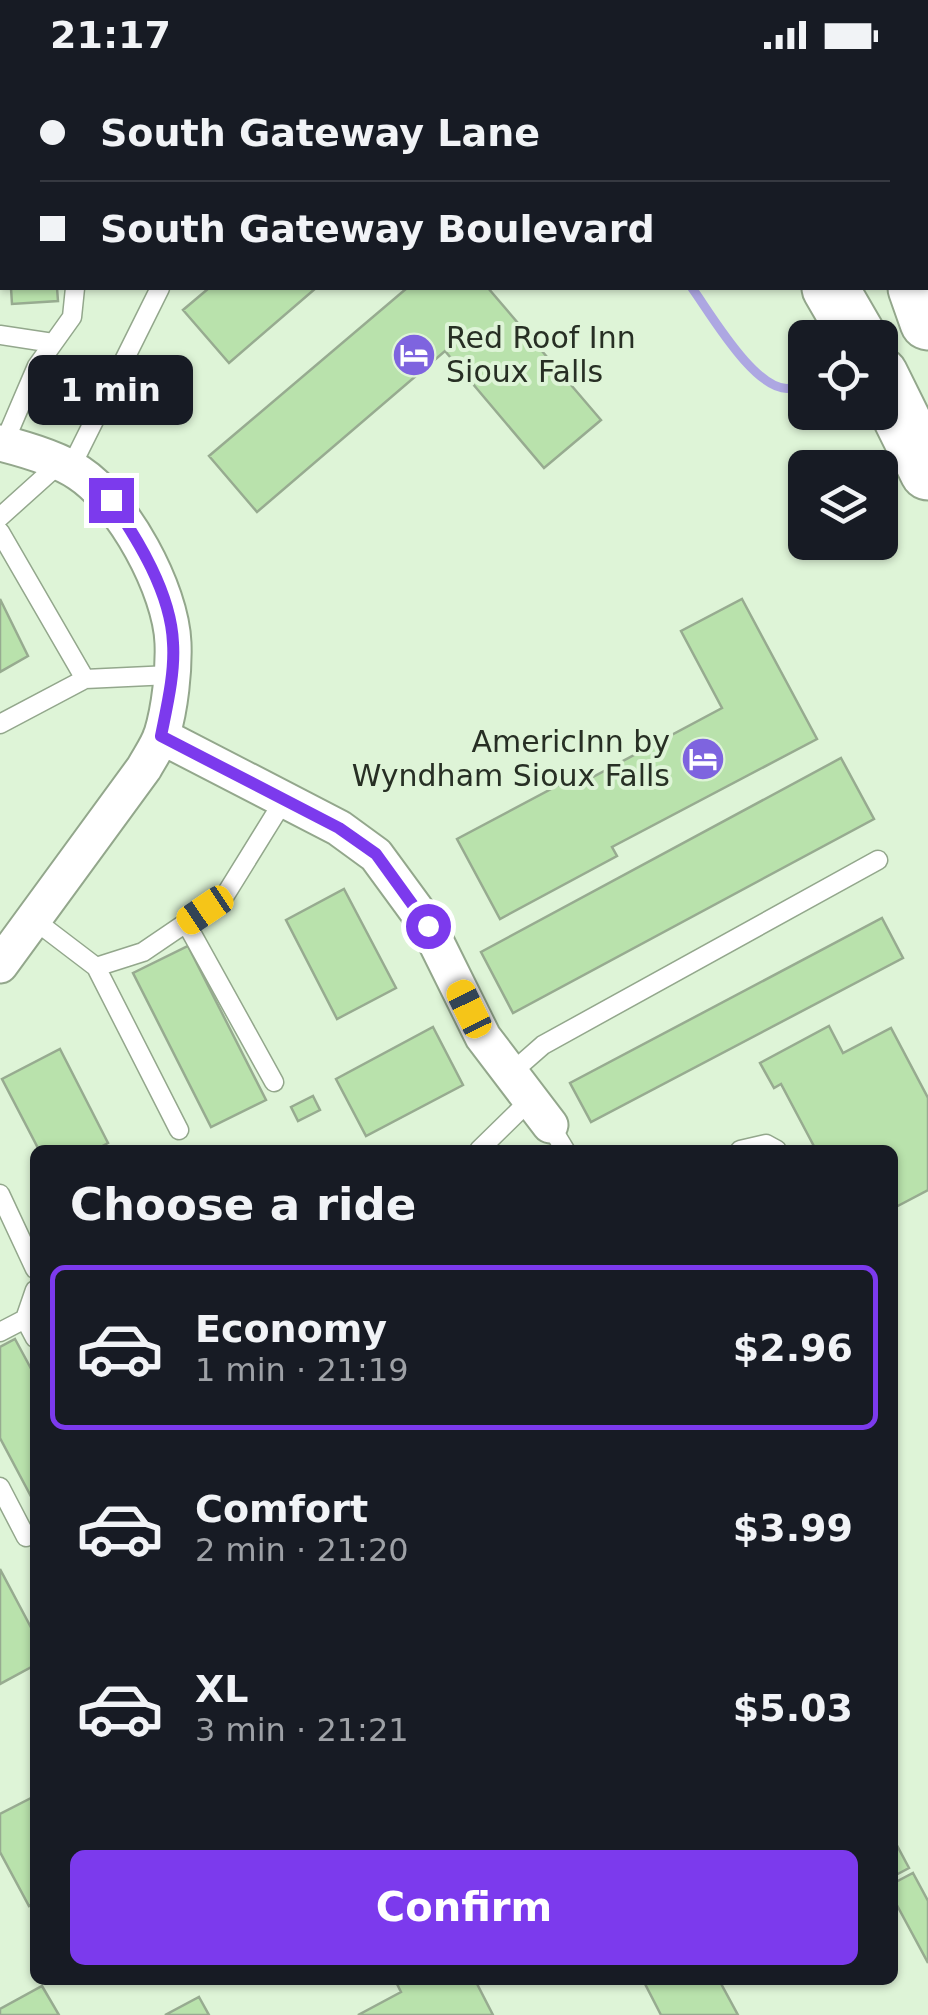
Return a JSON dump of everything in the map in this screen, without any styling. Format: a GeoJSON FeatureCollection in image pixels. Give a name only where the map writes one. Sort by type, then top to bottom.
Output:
{"type":"FeatureCollection","features":[{"type":"Feature","properties":{"kind":"highway"},"geometry":{"type":"LineString","coordinates":[[831,290],[849,320]]}},
{"type":"Feature","properties":{"kind":"highway"},"geometry":{"type":"LineString","coordinates":[[917,290],[928,322]]}},
{"type":"Feature","properties":{"kind":"highway"},"geometry":{"type":"LineString","coordinates":[[898,411],[928,472]]}},
{"type":"Feature","properties":{"kind":"street"},"geometry":{"type":"LineString","coordinates":[[0,965],[144,768],[161,736],[173,641],[159,587],[139,543],[111,500],[65,467],[2,443]]}},
{"type":"Feature","properties":{"kind":"street"},"geometry":{"type":"LineString","coordinates":[[161,736],[339,828],[376,854],[428,926],[483,1037],[539,1112]]}},
{"type":"Feature","properties":{"kind":"lane"},"geometry":{"type":"LineString","coordinates":[[2,443],[37,366],[72,316],[75,290]]}},
{"type":"Feature","properties":{"kind":"lane"},"geometry":{"type":"LineString","coordinates":[[0,517],[65,467],[159,290]]}},
{"type":"Feature","properties":{"kind":"lane"},"geometry":{"type":"LineString","coordinates":[[0,336],[53,343]]}},
{"type":"Feature","properties":{"kind":"lane"},"geometry":{"type":"LineString","coordinates":[[0,532],[85,679]]}},
{"type":"Feature","properties":{"kind":"lane"},"geometry":{"type":"LineString","coordinates":[[0,724],[85,679],[170,676]]}},
{"type":"Feature","properties":{"kind":"lane"},"geometry":{"type":"LineString","coordinates":[[96,968],[143,952],[224,897],[284,800]]}},
{"type":"Feature","properties":{"kind":"lane"},"geometry":{"type":"LineString","coordinates":[[488,1145],[539,1112],[543,1046],[878,860]]}},
{"type":"Feature","properties":{"kind":"lane"},"geometry":{"type":"LineString","coordinates":[[33,919],[96,968],[179,1130]]}},
{"type":"Feature","properties":{"kind":"lane"},"geometry":{"type":"LineString","coordinates":[[186,922],[274,1082]]}},
{"type":"Feature","properties":{"kind":"lane"},"geometry":{"type":"LineString","coordinates":[[0,1194],[30,1258]]}},
{"type":"Feature","properties":{"kind":"lane"},"geometry":{"type":"LineString","coordinates":[[0,1332],[25,1319],[30,1304]]}},
{"type":"Feature","properties":{"kind":"lane"},"geometry":{"type":"LineString","coordinates":[[25,1319],[30,1328]]}},
{"type":"Feature","properties":{"kind":"lane"},"geometry":{"type":"LineString","coordinates":[[0,1487],[26,1537],[30,1535]]}},
{"type":"Feature","properties":{"kind":"building"},"geometry":{"type":"Polygon","coordinates":[[[11,290],[57,290],[58,301],[12,304],[11,290]]]}},
{"type":"Feature","properties":{"kind":"building"},"geometry":{"type":"Polygon","coordinates":[[[207,290],[314,290],[229,363],[183,310],[207,290]]]}},
{"type":"Feature","properties":{"kind":"building"},"geometry":{"type":"Polygon","coordinates":[[[405,290],[490,290],[601,420],[544,468],[445,351],[257,512],[209,456],[405,290]]]}},
{"type":"Feature","properties":{"kind":"building"},"geometry":{"type":"Polygon","coordinates":[[[0,599],[28,656],[0,672],[0,599]]]}},
{"type":"Feature","properties":{"kind":"building","name":"AmericInn by Wyndham Sioux Falls"},"geometry":{"type":"Polygon","coordinates":[[[742,599],[817,739],[612,847],[617,856],[500,919],[457,839],[572,778],[576,786],[722,708],[681,631],[742,599]]]}},
{"type":"Feature","properties":{"kind":"building"},"geometry":{"type":"Polygon","coordinates":[[[841,758],[874,819],[513,1013],[481,952],[841,758]]]}},
{"type":"Feature","properties":{"kind":"building"},"geometry":{"type":"Polygon","coordinates":[[[344,889],[396,988],[337,1019],[286,920],[344,889]]]}},
{"type":"Feature","properties":{"kind":"building"},"geometry":{"type":"Polygon","coordinates":[[[882,918],[903,958],[591,1122],[570,1083],[882,918]]]}},
{"type":"Feature","properties":{"kind":"building"},"geometry":{"type":"Polygon","coordinates":[[[188,946],[266,1100],[211,1127],[133,973],[188,946]]]}},
{"type":"Feature","properties":{"kind":"building"},"geometry":{"type":"Polygon","coordinates":[[[829,1026],[843,1053],[891,1028],[928,1098],[928,1190],[898,1206],[898,1145],[813,1145],[781,1084],[774,1088],[760,1063],[829,1026]]]}},
{"type":"Feature","properties":{"kind":"building"},"geometry":{"type":"Polygon","coordinates":[[[433,1027],[463,1085],[366,1136],[336,1079],[433,1027]]]}},
{"type":"Feature","properties":{"kind":"building"},"geometry":{"type":"Polygon","coordinates":[[[60,1049],[108,1143],[36,1145],[2,1079],[60,1049]]]}},
{"type":"Feature","properties":{"kind":"building"},"geometry":{"type":"Polygon","coordinates":[[[313,1096],[320,1110],[298,1121],[291,1107],[313,1096]]]}},
{"type":"Feature","properties":{"kind":"building"},"geometry":{"type":"Polygon","coordinates":[[[15,1339],[30,1367],[30,1495],[0,1438],[0,1347],[15,1339]]]}},
{"type":"Feature","properties":{"kind":"building"},"geometry":{"type":"Polygon","coordinates":[[[0,1569],[30,1626],[30,1668],[0,1684],[0,1569]]]}},
{"type":"Feature","properties":{"kind":"building"},"geometry":{"type":"Polygon","coordinates":[[[30,1799],[29,1906],[0,1852],[0,1814],[30,1799]]]}},
{"type":"Feature","properties":{"kind":"building"},"geometry":{"type":"Polygon","coordinates":[[[898,1847],[909,1868],[898,1874],[898,1847]]]}},
{"type":"Feature","properties":{"kind":"building"},"geometry":{"type":"Polygon","coordinates":[[[913,1873],[928,1901],[928,1963],[898,1907],[898,1881],[913,1873]]]}},
{"type":"Feature","properties":{"kind":"building"},"geometry":{"type":"Polygon","coordinates":[[[398,1985],[478,1985],[493,2015],[358,2015],[401,1992],[398,1985]]]}},
{"type":"Feature","properties":{"kind":"building"},"geometry":{"type":"Polygon","coordinates":[[[646,1985],[722,1985],[738,2015],[661,2015],[646,1985]]]}},
{"type":"Feature","properties":{"kind":"building"},"geometry":{"type":"Polygon","coordinates":[[[42,1986],[59,2015],[0,2015],[0,2009],[42,1986]]]}},
{"type":"Feature","properties":{"kind":"building"},"geometry":{"type":"Polygon","coordinates":[[[199,1997],[209,2015],[165,2015],[199,1997]]]}},
{"type":"Feature","properties":{"kind":"waterway"},"geometry":{"type":"LineString","coordinates":[[693,290],[749,366],[778,387],[788,388]]}},
{"type":"Feature","properties":{"kind":"place","name":"Red Roof Inn Sioux Falls"},"geometry":{"type":"Point","coordinates":[414,355]}},
{"type":"Feature","properties":{"kind":"place","name":"AmericInn by Wyndham Sioux Falls"},"geometry":{"type":"Point","coordinates":[703,759]}},
{"type":"Feature","properties":{"kind":"route"},"geometry":{"type":"LineString","coordinates":[[111,500],[139,543],[159,587],[173,641],[161,736],[339,828],[376,854],[428,926]]}}]}
